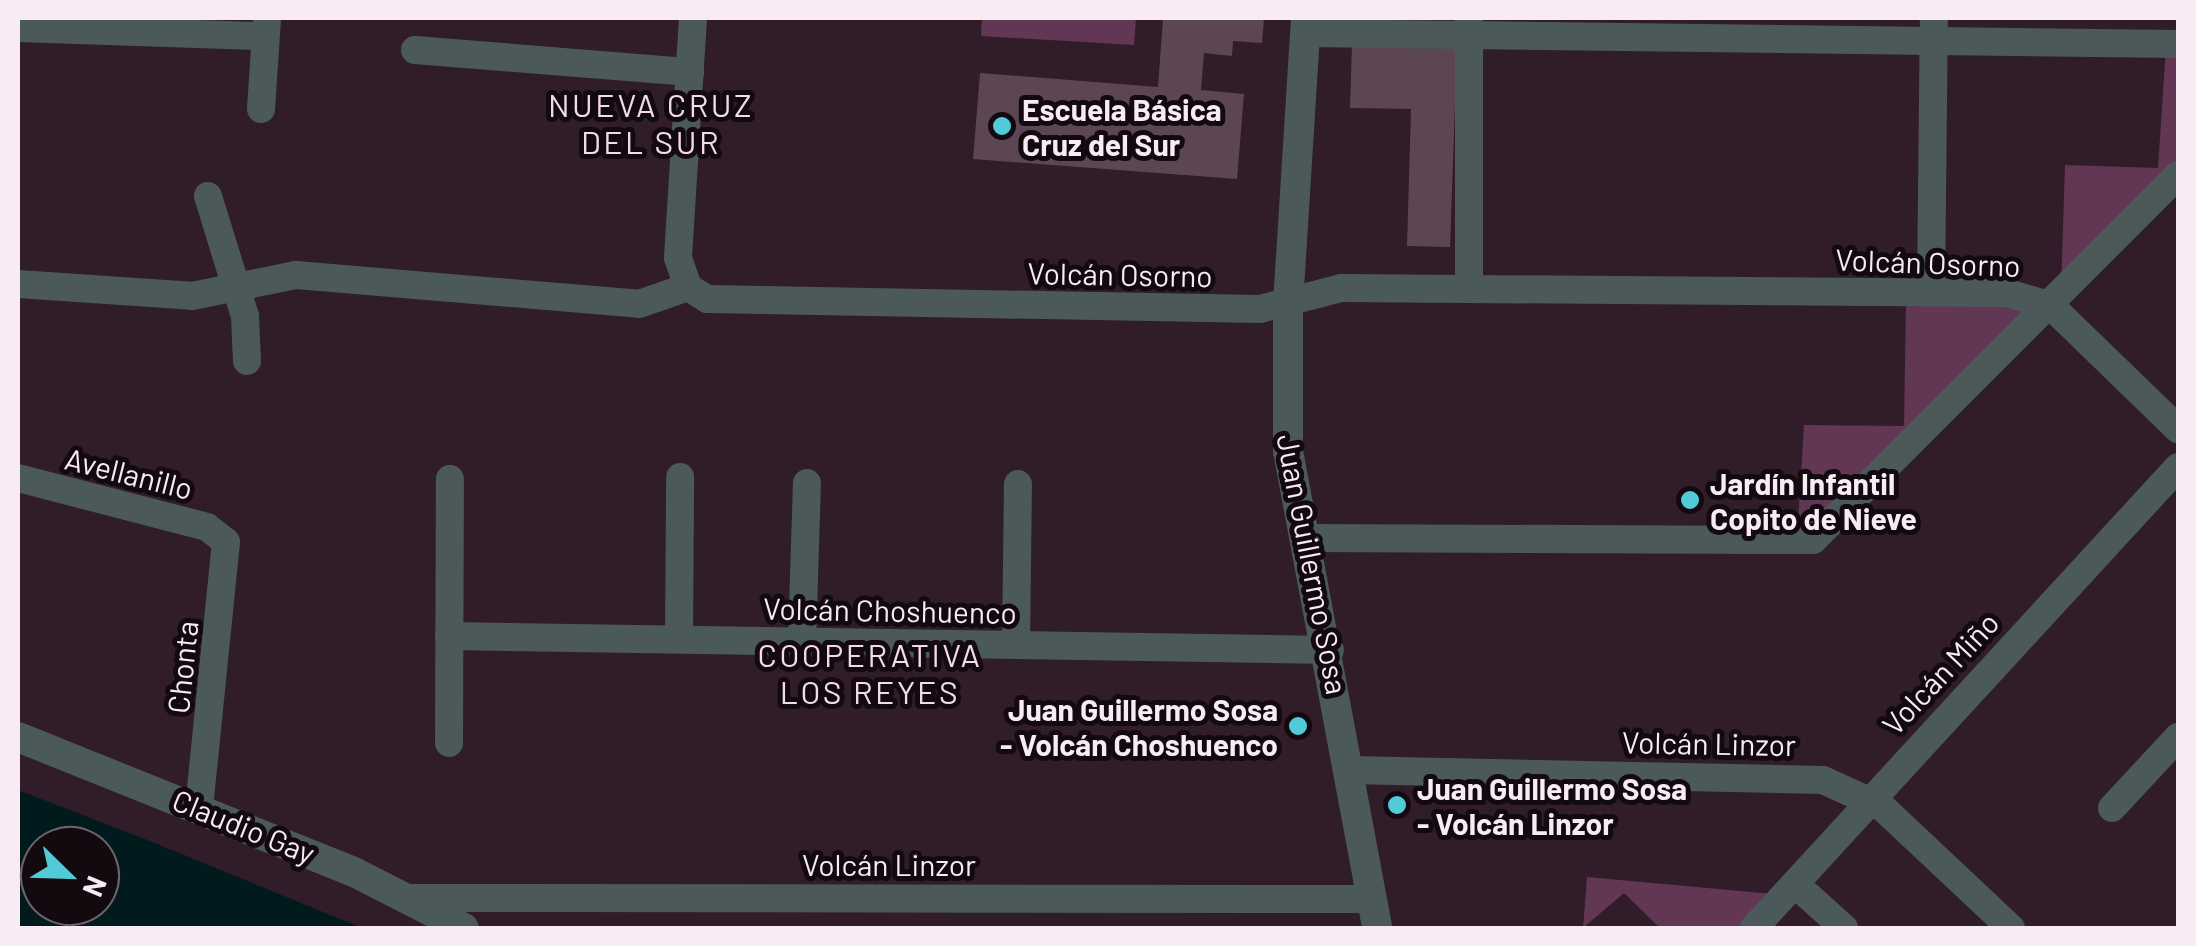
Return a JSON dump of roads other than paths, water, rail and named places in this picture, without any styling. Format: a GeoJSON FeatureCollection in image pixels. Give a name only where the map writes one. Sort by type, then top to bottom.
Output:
{"type":"FeatureCollection","features":[{"type":"Feature","properties":{"kind":"street"},"geometry":{"type":"LineString","coordinates":[[18,284],[160,296],[234,289],[296,275],[639,304],[688,287],[678,258],[693,18]]}},
{"type":"Feature","properties":{"kind":"street"},"geometry":{"type":"LineString","coordinates":[[1305,25],[1934,29],[2178,44]]}},
{"type":"Feature","properties":{"kind":"street","name":"Juan Guillermo Sosa"},"geometry":{"type":"LineString","coordinates":[[1305,25],[1288,301],[1288,451],[1330,650],[1374,914]]}},
{"type":"Feature","properties":{"kind":"street"},"geometry":{"type":"LineString","coordinates":[[1469,26],[1469,288]]}},
{"type":"Feature","properties":{"kind":"street"},"geometry":{"type":"LineString","coordinates":[[18,28],[266,27],[261,109]]}},
{"type":"Feature","properties":{"kind":"street"},"geometry":{"type":"LineString","coordinates":[[1931,291],[1934,29]]}},
{"type":"Feature","properties":{"kind":"street"},"geometry":{"type":"LineString","coordinates":[[415,50],[690,72]]}},
{"type":"Feature","properties":{"kind":"street"},"geometry":{"type":"LineString","coordinates":[[1306,538],[1813,540],[2178,175]]}},
{"type":"Feature","properties":{"kind":"street"},"geometry":{"type":"LineString","coordinates":[[208,196],[234,289],[248,361]]}},
{"type":"Feature","properties":{"kind":"street","name":"Volcán Osorno"},"geometry":{"type":"LineString","coordinates":[[688,287],[719,300],[1260,309],[1341,288],[2020,294],[2051,306],[2178,429]]}},
{"type":"Feature","properties":{"kind":"street","name":"Volcán Miño"},"geometry":{"type":"LineString","coordinates":[[1754,928],[2178,468]]}},
{"type":"Feature","properties":{"kind":"street"},"geometry":{"type":"LineString","coordinates":[[679,639],[680,477]]}},
{"type":"Feature","properties":{"kind":"street","name":"Avellanillo"},"geometry":{"type":"LineString","coordinates":[[18,478],[222,535]]}},
{"type":"Feature","properties":{"kind":"street"},"geometry":{"type":"LineString","coordinates":[[449,743],[450,479]]}},
{"type":"Feature","properties":{"kind":"street"},"geometry":{"type":"LineString","coordinates":[[802,641],[807,483]]}},
{"type":"Feature","properties":{"kind":"street"},"geometry":{"type":"LineString","coordinates":[[1016,645],[1018,484]]}},
{"type":"Feature","properties":{"kind":"street","name":"Chonta"},"geometry":{"type":"LineString","coordinates":[[199,807],[227,550],[222,535]]}},
{"type":"Feature","properties":{"kind":"street","name":"Volcán Choshuenco"},"geometry":{"type":"LineString","coordinates":[[449,636],[1330,650]]}},
{"type":"Feature","properties":{"kind":"street","name":"Claudio Gay"},"geometry":{"type":"LineString","coordinates":[[18,737],[199,807],[407,898],[464,928]]}},
{"type":"Feature","properties":{"kind":"street"},"geometry":{"type":"LineString","coordinates":[[2112,808],[2178,737]]}},
{"type":"Feature","properties":{"kind":"street","name":"Volcán Linzor"},"geometry":{"type":"LineString","coordinates":[[1350,770],[1804,777],[1870,798],[2011,928]]}},
{"type":"Feature","properties":{"kind":"street"},"geometry":{"type":"LineString","coordinates":[[1795,884],[1844,928]]}},
{"type":"Feature","properties":{"kind":"street","name":"Volcán Linzor"},"geometry":{"type":"LineString","coordinates":[[407,898],[1374,914]]}},
{"type":"Feature","properties":{"kind":"place","name":"Escuela Básica Cruz del Sur"},"geometry":{"type":"Point","coordinates":[1002,126]}},
{"type":"Feature","properties":{"kind":"place","name":"Jardín Infantil Copito de Nieve"},"geometry":{"type":"Point","coordinates":[1690,500]}},
{"type":"Feature","properties":{"kind":"place","name":"Juan Guillermo Sosa - Volcán Choshuenco"},"geometry":{"type":"Point","coordinates":[1298,726]}},
{"type":"Feature","properties":{"kind":"place","name":"Juan Guillermo Sosa - Volcán Linzor"},"geometry":{"type":"Point","coordinates":[1397,805]}},
{"type":"Feature","properties":{"kind":"district","name":"NUEVA CRUZ DEL SUR"},"geometry":{"type":"Point","coordinates":[651,124]}},
{"type":"Feature","properties":{"kind":"district","name":"COOPERATIVA LOS REYES"},"geometry":{"type":"Point","coordinates":[870,674]}}]}
